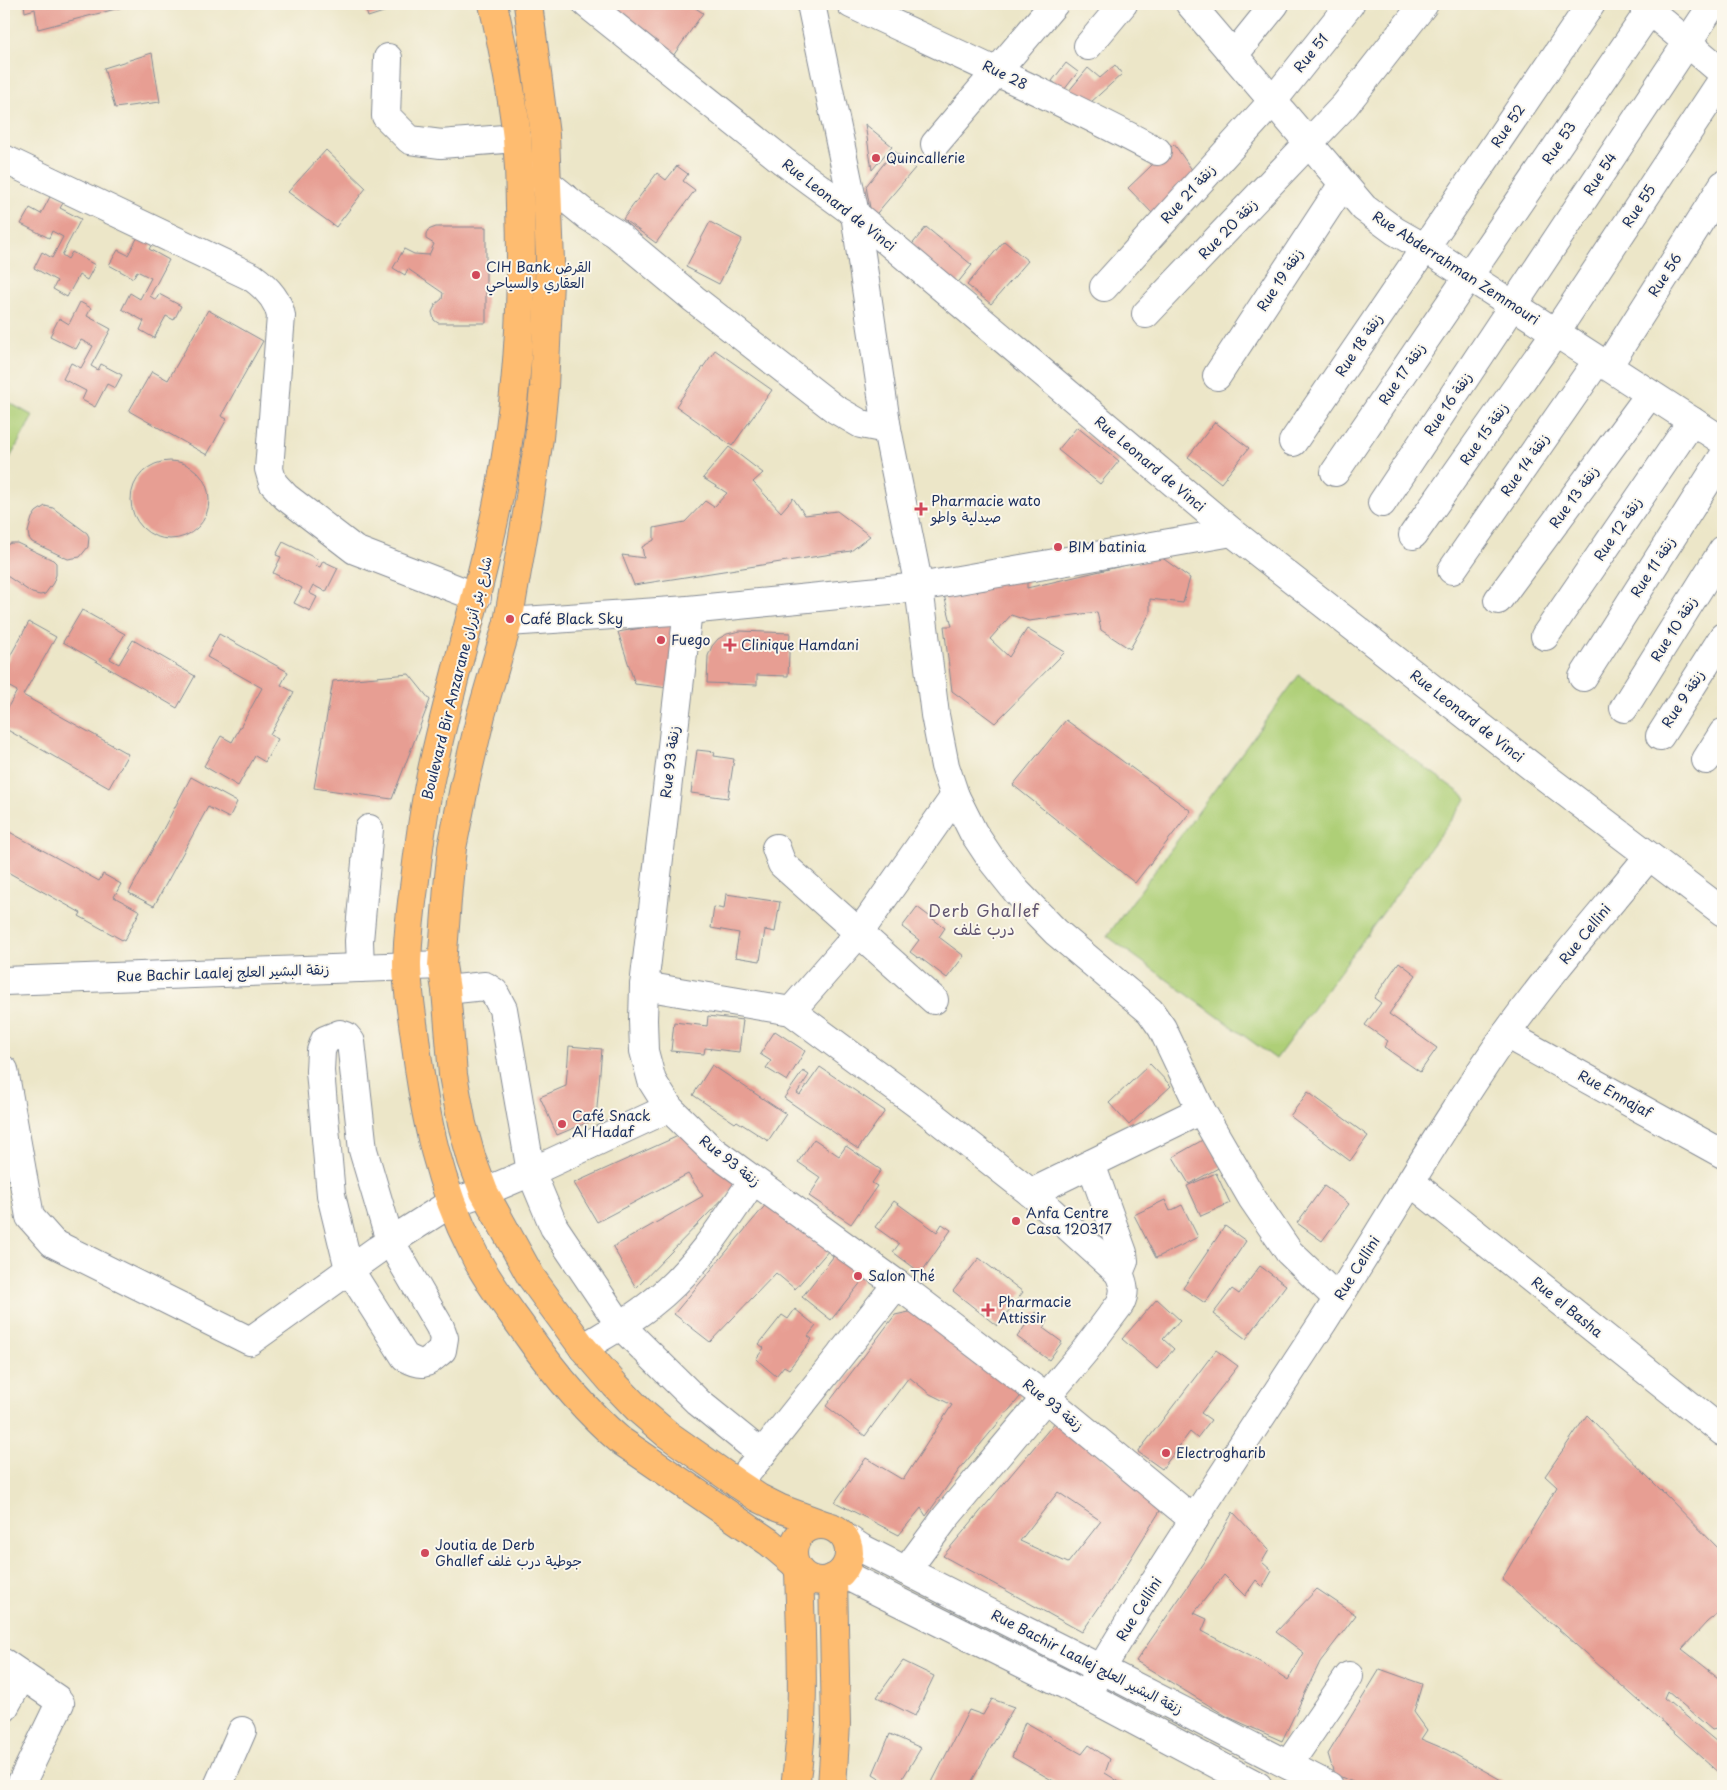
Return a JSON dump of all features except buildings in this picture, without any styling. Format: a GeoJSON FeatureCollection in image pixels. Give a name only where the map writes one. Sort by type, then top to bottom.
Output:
{"type":"FeatureCollection","features":[{"type":"Feature","properties":{"kind":"main road","name":"Boulevard Bir Anzarane شارع بئر أنزران"},"geometry":{"type":"LineString","coordinates":[[494,4],[505,58],[517,138],[522,290],[514,402],[500,493],[477,597],[430,777],[411,907],[407,966],[412,1017],[428,1123],[451,1202],[472,1251],[496,1291],[550,1368],[599,1423],[621,1441],[769,1542],[797,1567]]}},
{"type":"Feature","properties":{"kind":"main road"},"geometry":{"type":"LineString","coordinates":[[528,4],[545,134],[550,261],[544,387],[530,497],[508,622],[481,715],[452,848],[444,926],[444,978],[453,1075],[462,1124],[472,1160],[484,1192],[531,1277],[583,1348],[639,1410],[667,1434],[759,1498],[779,1508],[831,1526],[846,1538],[850,1556],[847,1565],[837,1576],[824,1581],[815,1581],[806,1577],[797,1567]]}},
{"type":"Feature","properties":{"kind":"main road"},"geometry":{"type":"LineString","coordinates":[[795,1786],[800,1755],[802,1639],[797,1567],[792,1554],[794,1544],[804,1529],[822,1524]]}},
{"type":"Feature","properties":{"kind":"main road"},"geometry":{"type":"LineString","coordinates":[[832,1786],[836,1724],[837,1576]]}},
{"type":"Feature","properties":{"kind":"street","name":"Rue Leonard de Vinci"},"geometry":{"type":"LineString","coordinates":[[587,4],[783,160],[855,214],[1232,532],[1723,912]]}},
{"type":"Feature","properties":{"kind":"street"},"geometry":{"type":"LineString","coordinates":[[811,4],[855,214],[887,429],[919,587],[935,715],[946,766],[955,796],[972,832],[1017,892],[1056,932],[1150,1011],[1162,1028],[1200,1110],[1252,1198],[1289,1252],[1338,1299]]}},
{"type":"Feature","properties":{"kind":"street"},"geometry":{"type":"LineString","coordinates":[[935,144],[1054,4]]}},
{"type":"Feature","properties":{"kind":"street"},"geometry":{"type":"LineString","coordinates":[[1088,46],[1123,4]]}},
{"type":"Feature","properties":{"kind":"street"},"geometry":{"type":"LineString","coordinates":[[1234,56],[1275,4]]}},
{"type":"Feature","properties":{"kind":"street","name":"Rue 51"},"geometry":{"type":"LineString","coordinates":[[1272,102],[1350,4]]}},
{"type":"Feature","properties":{"kind":"street","name":"Rue 20 زنقة"},"geometry":{"type":"LineString","coordinates":[[1146,314],[1345,105],[1424,4]]}},
{"type":"Feature","properties":{"kind":"street","name":"Rue 52"},"geometry":{"type":"LineString","coordinates":[[1425,248],[1591,4]]}},
{"type":"Feature","properties":{"kind":"street","name":"Rue 54"},"geometry":{"type":"LineString","coordinates":[[1513,305],[1713,4]]}},
{"type":"Feature","properties":{"kind":"street","name":"Rue 28"},"geometry":{"type":"LineString","coordinates":[[865,6],[1100,121],[1157,151]]}},
{"type":"Feature","properties":{"kind":"street","name":"Rue Abderrahman Zemmouri"},"geometry":{"type":"LineString","coordinates":[[1195,6],[1272,102],[1373,216],[1723,441]]}},
{"type":"Feature","properties":{"kind":"street"},"geometry":{"type":"LineString","coordinates":[[1649,6],[1723,73]]}},
{"type":"Feature","properties":{"kind":"street","name":"Rue 53"},"geometry":{"type":"LineString","coordinates":[[1468,276],[1649,6]]}},
{"type":"Feature","properties":{"kind":"street"},"geometry":{"type":"LineString","coordinates":[[388,58],[386,116],[410,140],[441,144],[517,138]]}},
{"type":"Feature","properties":{"kind":"street","name":"Rue 55"},"geometry":{"type":"LineString","coordinates":[[1556,332],[1723,79]]}},
{"type":"Feature","properties":{"kind":"street","name":"Rue 21 زنقة"},"geometry":{"type":"LineString","coordinates":[[1104,287],[1272,102]]}},
{"type":"Feature","properties":{"kind":"street"},"geometry":{"type":"LineString","coordinates":[[4,159],[260,282],[279,305],[281,316],[269,470],[273,483],[286,497],[355,550],[477,597]]}},
{"type":"Feature","properties":{"kind":"street"},"geometry":{"type":"LineString","coordinates":[[519,167],[547,183],[589,217],[615,233],[694,299],[835,408],[861,424],[887,429]]}},
{"type":"Feature","properties":{"kind":"street","name":"Rue 19 زنقة"},"geometry":{"type":"LineString","coordinates":[[1217,376],[1343,184]]}},
{"type":"Feature","properties":{"kind":"street","name":"Rue 56"},"geometry":{"type":"LineString","coordinates":[[1603,363],[1723,184]]}},
{"type":"Feature","properties":{"kind":"street","name":"Rue 18 زنقة"},"geometry":{"type":"LineString","coordinates":[[1293,442],[1425,248]]}},
{"type":"Feature","properties":{"kind":"street","name":"Rue 17 زنقة"},"geometry":{"type":"LineString","coordinates":[[1335,472],[1468,276]]}},
{"type":"Feature","properties":{"kind":"street","name":"Rue 16 زنقة"},"geometry":{"type":"LineString","coordinates":[[1382,503],[1513,305]]}},
{"type":"Feature","properties":{"kind":"street","name":"Rue 15 زنقة"},"geometry":{"type":"LineString","coordinates":[[1413,535],[1556,332]]}},
{"type":"Feature","properties":{"kind":"street","name":"Rue 14 زنقة"},"geometry":{"type":"LineString","coordinates":[[1452,570],[1603,363]]}},
{"type":"Feature","properties":{"kind":"street","name":"Rue 13 زنقة"},"geometry":{"type":"LineString","coordinates":[[1498,600],[1650,394]]}},
{"type":"Feature","properties":{"kind":"street","name":"Rue 12 زنقة"},"geometry":{"type":"LineString","coordinates":[[1545,636],[1692,421]]}},
{"type":"Feature","properties":{"kind":"street","name":"Rue 11 زنقة"},"geometry":{"type":"LineString","coordinates":[[1582,677],[1723,457]]}},
{"type":"Feature","properties":{"kind":"street"},"geometry":{"type":"LineString","coordinates":[[508,622],[688,610],[919,587],[1232,532]]}},
{"type":"Feature","properties":{"kind":"street","name":"Rue 10 زنقة"},"geometry":{"type":"LineString","coordinates":[[1624,708],[1723,550]]}},
{"type":"Feature","properties":{"kind":"street","name":"Rue 93 زنقة"},"geometry":{"type":"LineString","coordinates":[[688,610],[644,986],[644,1051],[652,1081],[669,1108],[712,1150],[897,1284],[1045,1397],[1194,1520]]}},
{"type":"Feature","properties":{"kind":"street","name":"Rue 9 زنقة"},"geometry":{"type":"LineString","coordinates":[[1660,736],[1723,637]]}},
{"type":"Feature","properties":{"kind":"street"},"geometry":{"type":"LineString","coordinates":[[1706,760],[1723,733]]}},
{"type":"Feature","properties":{"kind":"street"},"geometry":{"type":"LineString","coordinates":[[791,1011],[858,933],[955,796]]}},
{"type":"Feature","properties":{"kind":"street"},"geometry":{"type":"LineString","coordinates":[[360,968],[359,941],[369,829]]}},
{"type":"Feature","properties":{"kind":"street"},"geometry":{"type":"LineString","coordinates":[[776,848],[782,864],[934,1000]]}},
{"type":"Feature","properties":{"kind":"street","name":"Rue Cellini"},"geometry":{"type":"LineString","coordinates":[[1086,1695],[1194,1520],[1338,1299],[1506,1034],[1529,1002],[1649,856]]}},
{"type":"Feature","properties":{"kind":"street","name":"Rue Bachir Laalej زنقة البشير العلج"},"geometry":{"type":"LineString","coordinates":[[4,981],[407,966],[444,978],[485,986],[494,992],[503,1009],[531,1172]]}},
{"type":"Feature","properties":{"kind":"street"},"geometry":{"type":"LineString","coordinates":[[644,986],[791,1011],[928,1112],[1031,1193],[1119,1273],[1124,1286],[1124,1296],[1120,1304],[1084,1352],[946,1517],[906,1571]]}},
{"type":"Feature","properties":{"kind":"street"},"geometry":{"type":"LineString","coordinates":[[340,1034],[346,1036],[350,1042],[363,1150],[390,1241],[440,1326],[444,1338],[442,1350],[426,1363],[416,1363],[405,1356],[350,1269],[331,1195],[320,1071],[321,1051],[325,1040],[340,1034]]}},
{"type":"Feature","properties":{"kind":"street","name":"Rue Ennajaf"},"geometry":{"type":"LineString","coordinates":[[1506,1034],[1723,1154]]}},
{"type":"Feature","properties":{"kind":"street"},"geometry":{"type":"LineString","coordinates":[[4,1070],[30,1217],[53,1243],[250,1342],[390,1241],[451,1202],[484,1192],[531,1172],[669,1108]]}},
{"type":"Feature","properties":{"kind":"street"},"geometry":{"type":"LineString","coordinates":[[1031,1193],[1200,1110]]}},
{"type":"Feature","properties":{"kind":"street"},"geometry":{"type":"LineString","coordinates":[[1090,1164],[1123,1253],[1124,1261],[1119,1273]]}},
{"type":"Feature","properties":{"kind":"street"},"geometry":{"type":"LineString","coordinates":[[531,1172],[554,1227],[620,1325],[698,1402],[762,1454]]}},
{"type":"Feature","properties":{"kind":"street"},"geometry":{"type":"LineString","coordinates":[[583,1348],[652,1304],[677,1280],[718,1231],[753,1180]]}},
{"type":"Feature","properties":{"kind":"street","name":"Rue el Basha"},"geometry":{"type":"LineString","coordinates":[[1411,1182],[1723,1432]]}},
{"type":"Feature","properties":{"kind":"street"},"geometry":{"type":"LineString","coordinates":[[738,1484],[897,1284]]}},
{"type":"Feature","properties":{"kind":"street","name":"Rue Bachir Laalej زنقة البشير العلج"},"geometry":{"type":"LineString","coordinates":[[846,1538],[861,1548],[1329,1786]]}},
{"type":"Feature","properties":{"kind":"street"},"geometry":{"type":"LineString","coordinates":[[837,1576],[1086,1695],[1258,1786]]}},
{"type":"Feature","properties":{"kind":"street"},"geometry":{"type":"LineString","coordinates":[[4,1708],[13,1670],[57,1699],[60,1703],[20,1786]]}},
{"type":"Feature","properties":{"kind":"street"},"geometry":{"type":"LineString","coordinates":[[1288,1765],[1349,1676]]}},
{"type":"Feature","properties":{"kind":"street"},"geometry":{"type":"LineString","coordinates":[[218,1786],[242,1731]]}},
{"type":"Feature","properties":{"kind":"green space"},"geometry":{"type":"Polygon","coordinates":[[[8,402],[33,416],[6,465],[4,464],[4,410],[8,402]]]}},
{"type":"Feature","properties":{"kind":"green space"},"geometry":{"type":"Polygon","coordinates":[[[1299,675],[1467,798],[1276,1059],[1107,936],[1299,675]]]}},
{"type":"Feature","properties":{"kind":"place","name":"Quincallerie"},"geometry":{"type":"Point","coordinates":[876,158]}},
{"type":"Feature","properties":{"kind":"place","name":"CIH Bank القرض العقاري والسياحي"},"geometry":{"type":"Point","coordinates":[476,275]}},
{"type":"Feature","properties":{"kind":"place","name":"Pharmacie wato صيدلية واطو"},"geometry":{"type":"Point","coordinates":[921,509]}},
{"type":"Feature","properties":{"kind":"place","name":"BIM batinia"},"geometry":{"type":"Point","coordinates":[1058,547]}},
{"type":"Feature","properties":{"kind":"place","name":"Café Black Sky"},"geometry":{"type":"Point","coordinates":[510,619]}},
{"type":"Feature","properties":{"kind":"place","name":"Fuego"},"geometry":{"type":"Point","coordinates":[661,640]}},
{"type":"Feature","properties":{"kind":"place","name":"Clinique Hamdani"},"geometry":{"type":"Point","coordinates":[730,645]}},
{"type":"Feature","properties":{"kind":"place","name":"Café Snack Al Hadaf"},"geometry":{"type":"Point","coordinates":[562,1124]}},
{"type":"Feature","properties":{"kind":"place","name":"Anfa Centre Casa 120317"},"geometry":{"type":"Point","coordinates":[1016,1221]}},
{"type":"Feature","properties":{"kind":"place","name":"Salon Thé"},"geometry":{"type":"Point","coordinates":[858,1276]}},
{"type":"Feature","properties":{"kind":"place","name":"Pharmacie Attissir"},"geometry":{"type":"Point","coordinates":[988,1310]}},
{"type":"Feature","properties":{"kind":"place","name":"Electrogharib"},"geometry":{"type":"Point","coordinates":[1166,1453]}},
{"type":"Feature","properties":{"kind":"place","name":"Joutia de Derb Ghallef جوطية درب غلف"},"geometry":{"type":"Point","coordinates":[425,1553]}},
{"type":"Feature","properties":{"kind":"district","name":"Derb Ghallef درب غلف"},"geometry":{"type":"Point","coordinates":[984,920]}}]}
